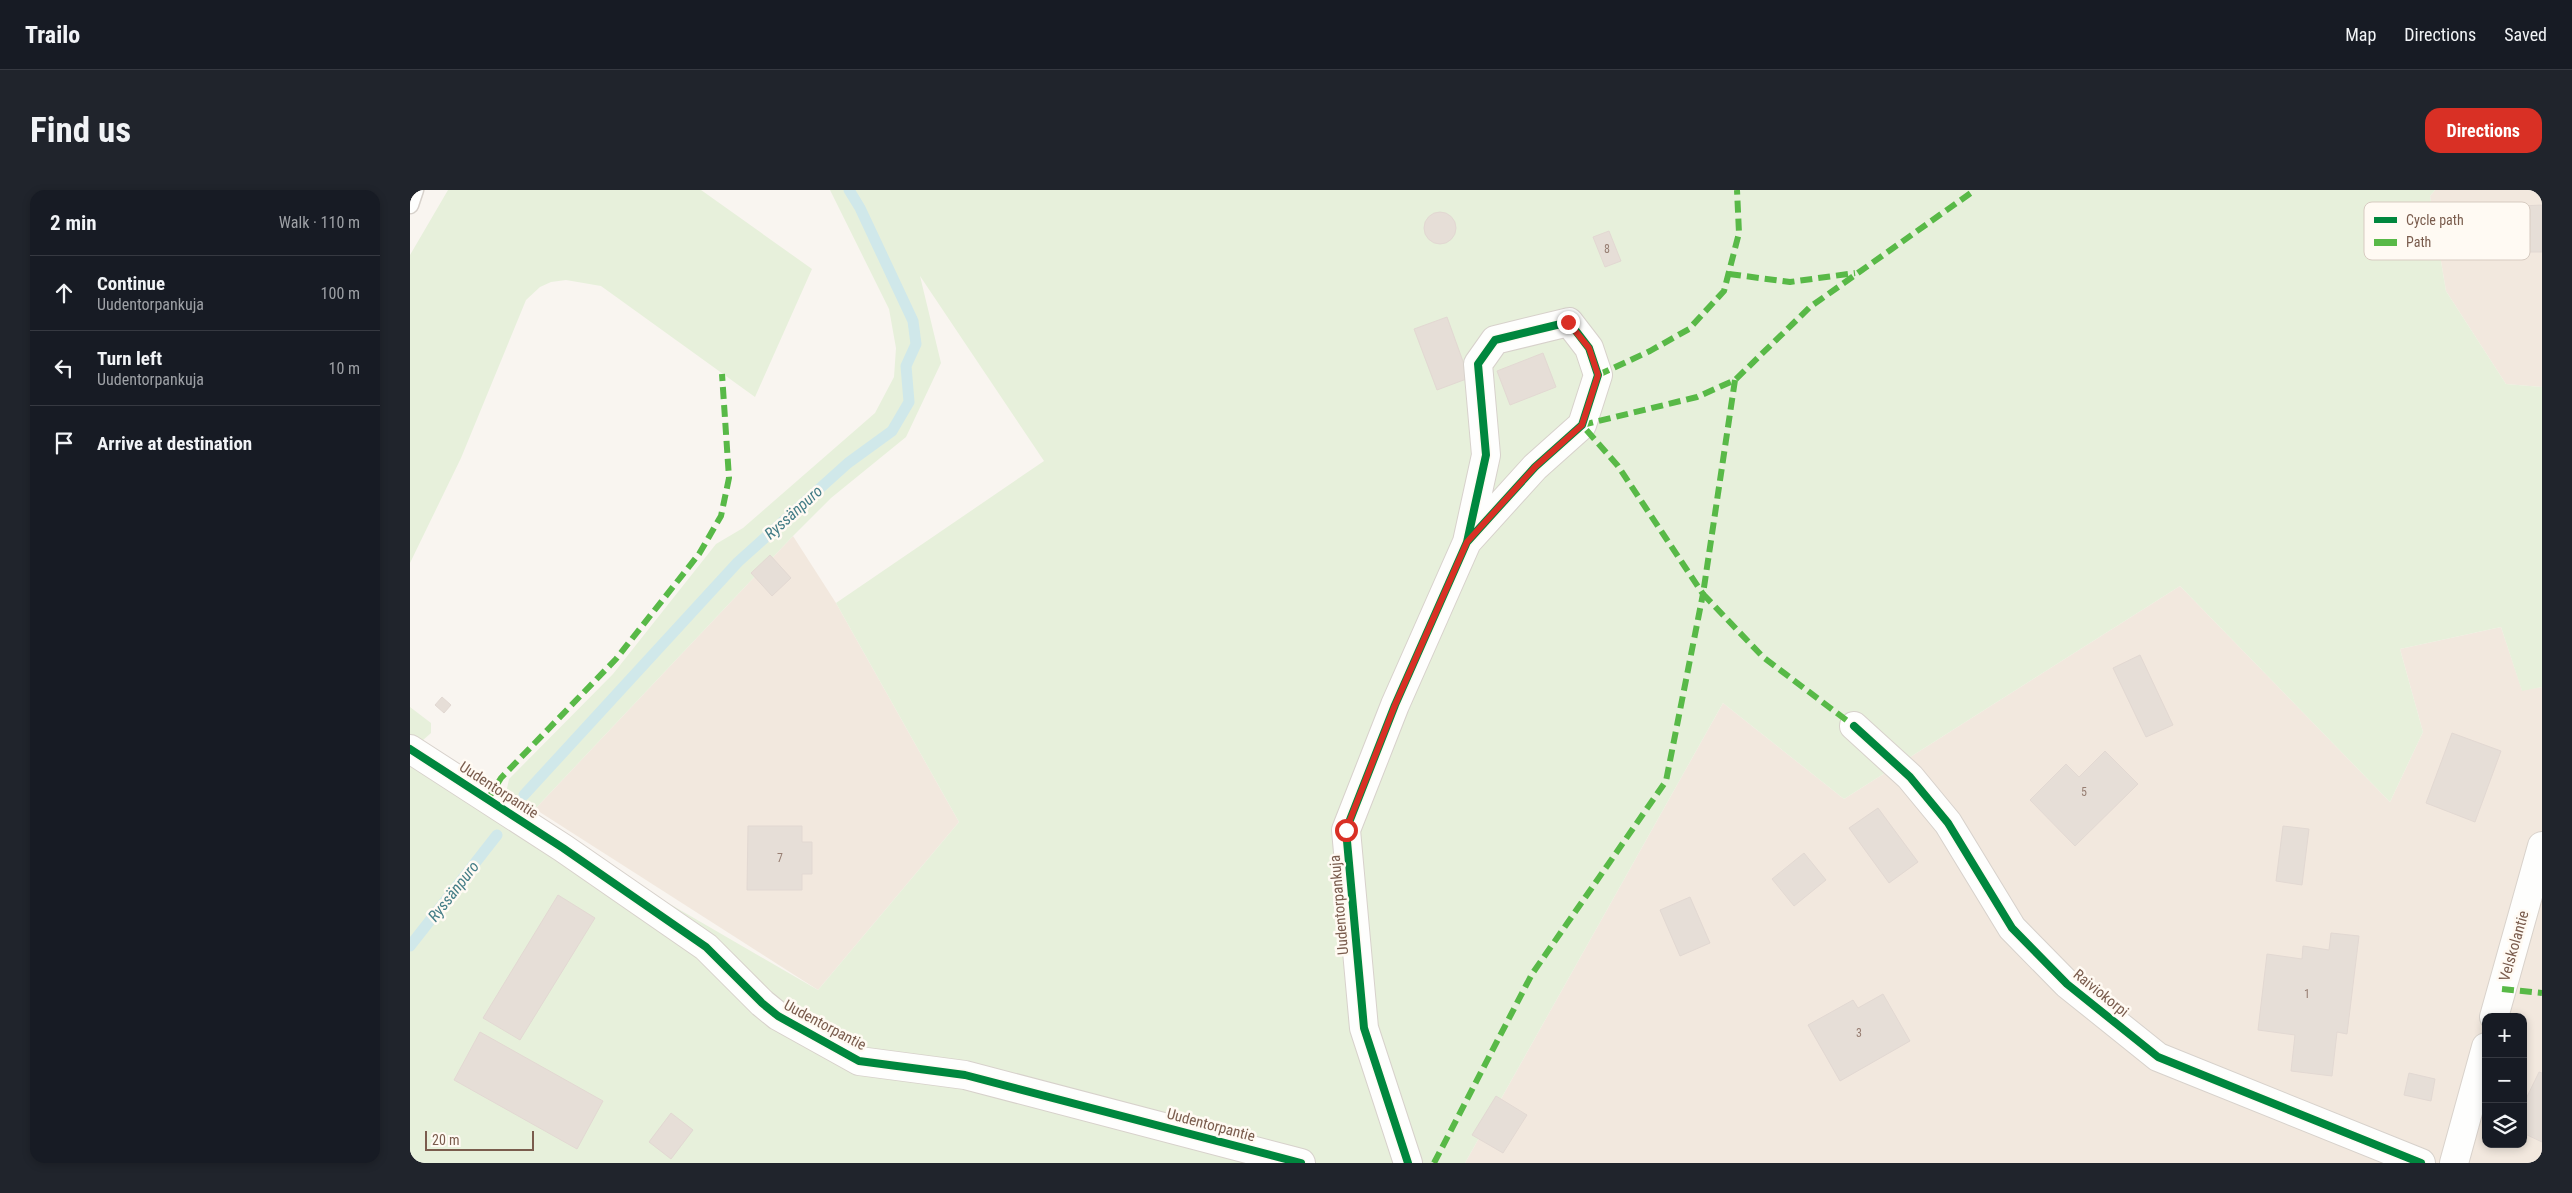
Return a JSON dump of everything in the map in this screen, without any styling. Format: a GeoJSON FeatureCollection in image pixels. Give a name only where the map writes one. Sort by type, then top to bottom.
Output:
{"type":"FeatureCollection","features":[{"type":"Feature","properties":{"kind":"street","name":"Uudentorpankuja"},"geometry":{"type":"LineString","coordinates":[[1408,1163],[1364,1028],[1346,830],[1395,705],[1467,542],[1486,455],[1478,364],[1495,340],[1568,322],[1589,348],[1598,375],[1582,425],[1535,467],[1467,542]]}},
{"type":"Feature","properties":{"kind":"street","name":"Raiviokorpi"},"geometry":{"type":"LineString","coordinates":[[1854,726],[1910,777],[1948,823],[2012,928],[2067,984],[2158,1057],[2421,1163]]}},
{"type":"Feature","properties":{"kind":"street","name":"Uudentorpantie"},"geometry":{"type":"LineString","coordinates":[[410,749],[563,848],[706,946],[762,1003],[778,1016],[859,1061],[965,1075],[1301,1163]]}},
{"type":"Feature","properties":{"kind":"street","name":"Velskolantie"},"geometry":{"type":"LineString","coordinates":[[2495,1013],[2542,846]]}},
{"type":"Feature","properties":{"kind":"street"},"geometry":{"type":"LineString","coordinates":[[2454,1163],[2483,1058]]}},
{"type":"Feature","properties":{"kind":"lane"},"geometry":{"type":"LineString","coordinates":[[410,204],[415,190]]}},
{"type":"Feature","properties":{"kind":"shaded area"},"geometry":{"type":"Polygon","coordinates":[[[2435,190],[2542,190],[2542,387],[2506,384],[2446,291],[2441,260],[2530,260],[2530,202],[2431,202],[2430,196],[2435,190]]]}},
{"type":"Feature","properties":{"kind":"shaded area"},"geometry":{"type":"Polygon","coordinates":[[[793,536],[836,603],[959,822],[818,990],[535,809],[793,536]]]}},
{"type":"Feature","properties":{"kind":"shaded area"},"geometry":{"type":"Polygon","coordinates":[[[2180,586],[2390,802],[2423,732],[2400,649],[2501,627],[2522,690],[2542,687],[2542,1163],[1465,1163],[1723,703],[1844,799],[2180,586]]]}},
{"type":"Feature","properties":{"kind":"green space"},"geometry":{"type":"Polygon","coordinates":[[[448,190],[701,190],[812,269],[755,397],[601,286],[566,280],[551,282],[540,287],[526,300],[461,458],[410,563],[410,255],[448,190]]]}},
{"type":"Feature","properties":{"kind":"green space"},"geometry":{"type":"Polygon","coordinates":[[[830,190],[2435,190],[2430,196],[2431,202],[2364,202],[2364,260],[2441,260],[2446,291],[2506,384],[2542,387],[2542,687],[2522,691],[2501,627],[2400,649],[2423,732],[2390,802],[2180,586],[1844,799],[1723,703],[1465,1163],[410,1163],[410,753],[818,990],[959,822],[836,603],[1044,461],[920,276],[941,363],[906,437],[831,498],[793,536],[535,809],[514,803],[506,793],[509,779],[613,674],[716,544],[743,528],[875,413],[894,377],[896,348],[889,309],[830,190]]]}},
{"type":"Feature","properties":{"kind":"green space"},"geometry":{"type":"Polygon","coordinates":[[[410,707],[431,723],[431,733],[422,741],[410,738],[410,707]]]}},
{"type":"Feature","properties":{"kind":"building"},"geometry":{"type":"Polygon","coordinates":[[[2542,205],[2542,252],[2530,252],[2530,206],[2542,205]]]}},
{"type":"Feature","properties":{"kind":"building"},"geometry":{"type":"Polygon","coordinates":[[[1440,212],[1452,216],[1456,228],[1452,240],[1440,244],[1428,240],[1424,228],[1428,216],[1440,212]]]}},
{"type":"Feature","properties":{"kind":"building"},"geometry":{"type":"Polygon","coordinates":[[[1609,231],[1621,261],[1605,267],[1593,237],[1609,231]]]}},
{"type":"Feature","properties":{"kind":"building"},"geometry":{"type":"Polygon","coordinates":[[[1447,317],[1469,378],[1437,390],[1414,329],[1447,317]]]}},
{"type":"Feature","properties":{"kind":"building"},"geometry":{"type":"Polygon","coordinates":[[[1543,353],[1556,387],[1510,405],[1497,371],[1543,353]]]}},
{"type":"Feature","properties":{"kind":"building"},"geometry":{"type":"Polygon","coordinates":[[[770,555],[791,578],[772,596],[751,573],[770,555]]]}},
{"type":"Feature","properties":{"kind":"building"},"geometry":{"type":"Polygon","coordinates":[[[2140,655],[2173,725],[2146,737],[2113,668],[2140,655]]]}},
{"type":"Feature","properties":{"kind":"building"},"geometry":{"type":"Polygon","coordinates":[[[442,697],[451,705],[444,713],[435,705],[442,697]]]}},
{"type":"Feature","properties":{"kind":"building"},"geometry":{"type":"Polygon","coordinates":[[[2452,733],[2501,751],[2475,822],[2426,803],[2452,733]]]}},
{"type":"Feature","properties":{"kind":"building"},"geometry":{"type":"Polygon","coordinates":[[[2105,751],[2138,784],[2075,846],[2030,800],[2066,764],[2079,777],[2105,751]]]}},
{"type":"Feature","properties":{"kind":"building"},"geometry":{"type":"Polygon","coordinates":[[[1878,808],[1918,862],[1889,883],[1849,828],[1878,808]]]}},
{"type":"Feature","properties":{"kind":"building"},"geometry":{"type":"Polygon","coordinates":[[[748,826],[802,826],[802,842],[812,842],[812,874],[802,874],[802,890],[747,890],[748,826]]]}},
{"type":"Feature","properties":{"kind":"building"},"geometry":{"type":"Polygon","coordinates":[[[2283,826],[2309,829],[2302,885],[2276,881],[2283,826]]]}},
{"type":"Feature","properties":{"kind":"building"},"geometry":{"type":"Polygon","coordinates":[[[1804,853],[1826,880],[1794,906],[1772,879],[1804,853]]]}},
{"type":"Feature","properties":{"kind":"building"},"geometry":{"type":"Polygon","coordinates":[[[558,895],[595,918],[520,1040],[483,1018],[558,895]]]}},
{"type":"Feature","properties":{"kind":"building"},"geometry":{"type":"Polygon","coordinates":[[[1690,897],[1710,943],[1680,956],[1660,910],[1690,897]]]}},
{"type":"Feature","properties":{"kind":"building"},"geometry":{"type":"Polygon","coordinates":[[[2331,933],[2359,936],[2347,1034],[2337,1032],[2332,1076],[2291,1071],[2295,1035],[2258,1030],[2267,954],[2302,959],[2303,946],[2329,950],[2331,933]]]}},
{"type":"Feature","properties":{"kind":"building"},"geometry":{"type":"Polygon","coordinates":[[[1883,994],[1910,1041],[1840,1081],[1808,1025],[1853,1000],[1858,1008],[1883,994]]]}},
{"type":"Feature","properties":{"kind":"building"},"geometry":{"type":"Polygon","coordinates":[[[480,1032],[603,1101],[577,1149],[454,1080],[480,1032]]]}},
{"type":"Feature","properties":{"kind":"building"},"geometry":{"type":"Polygon","coordinates":[[[2539,1072],[2542,1073],[2542,1142],[2527,1135],[2527,1097],[2539,1072]]]}},
{"type":"Feature","properties":{"kind":"building"},"geometry":{"type":"Polygon","coordinates":[[[2409,1073],[2435,1079],[2431,1101],[2404,1095],[2409,1073]]]}},
{"type":"Feature","properties":{"kind":"building"},"geometry":{"type":"Polygon","coordinates":[[[1496,1096],[1527,1115],[1503,1153],[1472,1135],[1496,1096]]]}},
{"type":"Feature","properties":{"kind":"building"},"geometry":{"type":"Polygon","coordinates":[[[671,1113],[693,1130],[671,1159],[649,1142],[671,1113]]]}},
{"type":"Feature","properties":{"kind":"waterway","name":"Ryssänpuro"},"geometry":{"type":"LineString","coordinates":[[524,795],[738,562],[848,463],[892,431],[909,402],[906,366],[916,344],[913,321],[860,208],[849,190]]}},
{"type":"Feature","properties":{"kind":"waterway","name":"Ryssänpuro"},"geometry":{"type":"LineString","coordinates":[[410,946],[497,835]]}},
{"type":"Feature","properties":{"kind":"marked path"},"geometry":{"type":"LineString","coordinates":[[1598,375],[1650,351],[1689,329],[1724,291],[1739,233],[1737,190]]}},
{"type":"Feature","properties":{"kind":"marked path"},"geometry":{"type":"LineString","coordinates":[[1434,1163],[1532,974],[1666,781],[1703,594],[1618,466],[1582,425],[1697,397],[1735,380],[1810,307],[1975,190]]}},
{"type":"Feature","properties":{"kind":"marked path"},"geometry":{"type":"LineString","coordinates":[[1729,274],[1790,282],[1855,273]]}},
{"type":"Feature","properties":{"kind":"marked path"},"geometry":{"type":"LineString","coordinates":[[488,799],[501,778],[616,659],[699,554],[721,516],[729,478],[722,374]]}},
{"type":"Feature","properties":{"kind":"marked path"},"geometry":{"type":"LineString","coordinates":[[1735,380],[1703,594],[1763,657],[1854,726]]}},
{"type":"Feature","properties":{"kind":"marked path"},"geometry":{"type":"LineString","coordinates":[[2502,989],[2542,993]]}},
{"type":"Feature","properties":{"kind":"cycle path"},"geometry":{"type":"LineString","coordinates":[[1408,1163],[1364,1028],[1346,830],[1395,705],[1467,542],[1486,455],[1478,364],[1495,340],[1569,322],[1589,348],[1598,375],[1582,425],[1535,467],[1467,542]]}},
{"type":"Feature","properties":{"kind":"cycle path"},"geometry":{"type":"LineString","coordinates":[[1854,726],[1910,777],[1948,823],[2012,928],[2067,984],[2158,1057],[2421,1163]]}},
{"type":"Feature","properties":{"kind":"cycle path"},"geometry":{"type":"LineString","coordinates":[[410,749],[563,848],[706,947],[762,1003],[778,1016],[859,1061],[965,1075],[1301,1163]]}},
{"type":"Feature","properties":{"kind":"route"},"geometry":{"type":"LineString","coordinates":[[1346,830],[1395,705],[1467,542],[1535,467],[1582,425],[1598,375],[1589,348],[1568,322]]}}]}
